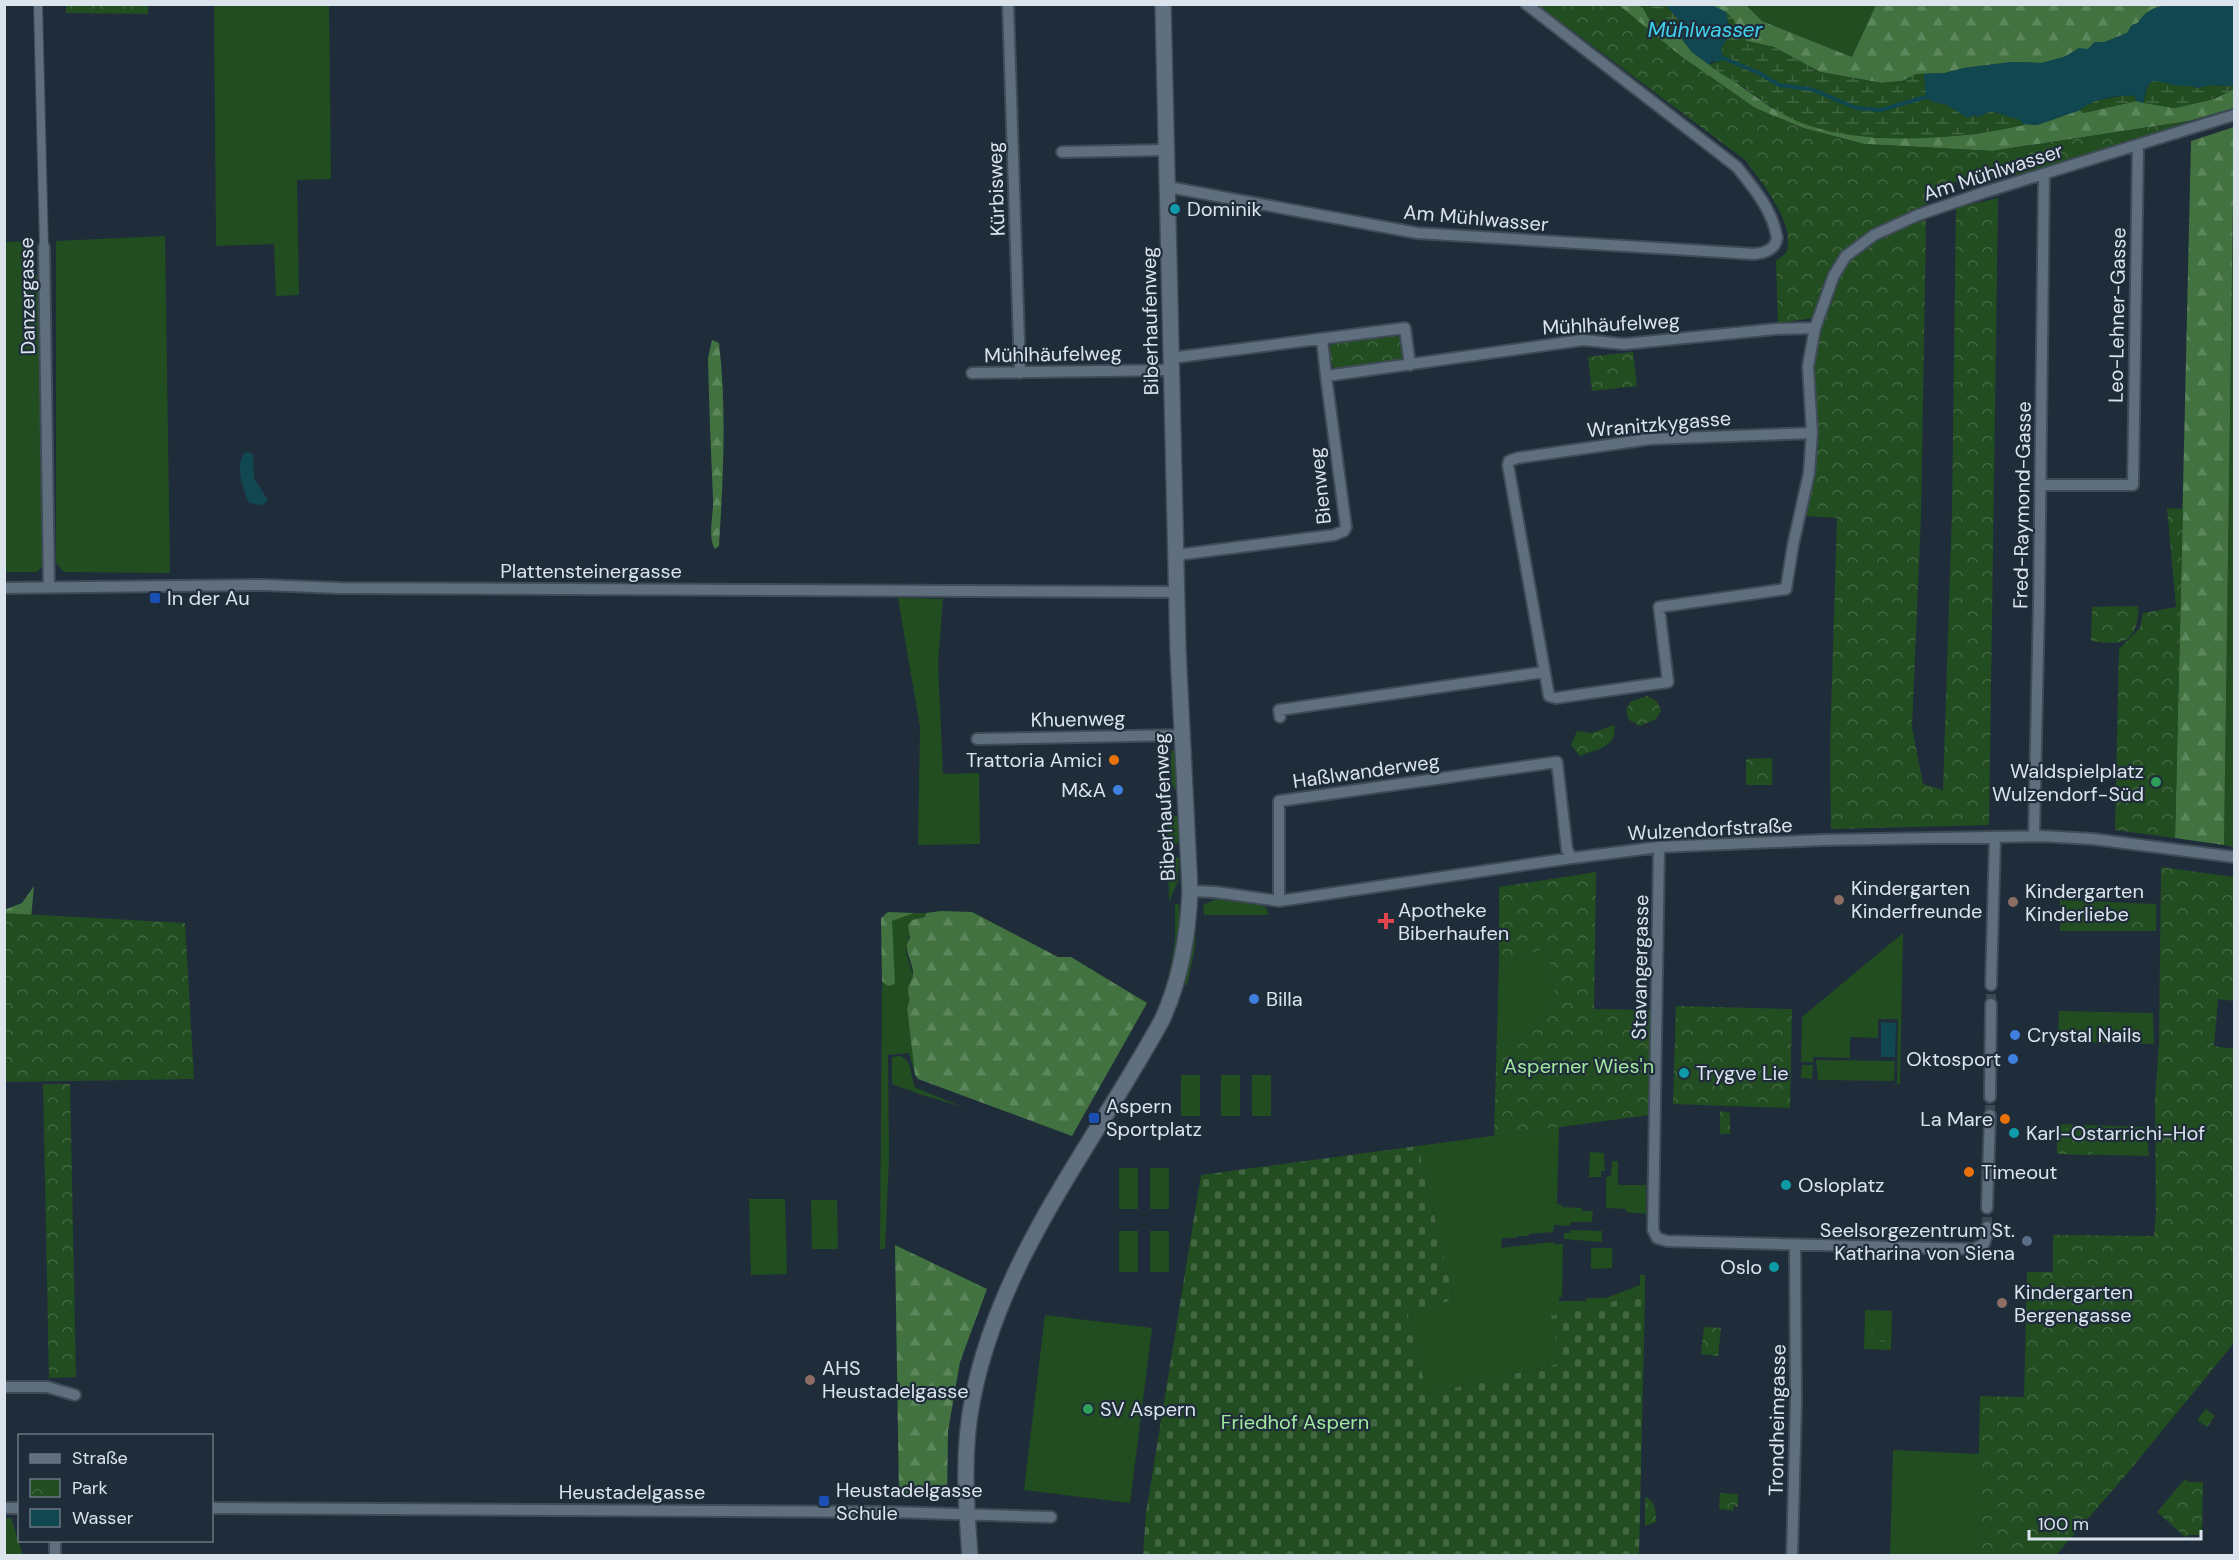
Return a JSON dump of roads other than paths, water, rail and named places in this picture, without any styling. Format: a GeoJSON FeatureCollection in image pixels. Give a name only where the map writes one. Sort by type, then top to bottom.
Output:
{"type":"FeatureCollection","features":[{"type":"Feature","properties":{"kind":"main road","name":"Biberhaufenweg"},"geometry":{"type":"LineString","coordinates":[[970,1556],[966,1455],[973,1396],[1004,1294],[1034,1235],[1162,1020],[1170,1003],[1183,958],[1188,922],[1190,891],[1181,735],[1163,4]]}},
{"type":"Feature","properties":{"kind":"street","name":"Danzergasse"},"geometry":{"type":"LineString","coordinates":[[38,4],[50,587]]}},
{"type":"Feature","properties":{"kind":"street","name":"Kürbisweg"},"geometry":{"type":"LineString","coordinates":[[1008,4],[1020,373]]}},
{"type":"Feature","properties":{"kind":"street","name":"Am Mühlwasser"},"geometry":{"type":"LineString","coordinates":[[1168,187],[1417,233],[1754,254],[1774,247],[1777,238],[1770,215],[1761,197],[1737,167],[1526,4]]}},
{"type":"Feature","properties":{"kind":"street","name":"Am Mühlwasser"},"geometry":{"type":"LineString","coordinates":[[1544,672],[1548,693],[1552,698],[1668,682],[1659,607],[1786,589],[1794,536],[1809,473],[1812,433],[1808,366],[1815,328],[1834,275],[1846,256],[1860,243],[1890,226],[1985,192],[2235,115]]}},
{"type":"Feature","properties":{"kind":"street","name":"Leo-Lehner-Gasse"},"geometry":{"type":"LineString","coordinates":[[2040,485],[2133,485],[2138,146]]}},
{"type":"Feature","properties":{"kind":"street"},"geometry":{"type":"LineString","coordinates":[[1062,152],[1166,150]]}},
{"type":"Feature","properties":{"kind":"street","name":"Fred-Raymond-Gasse"},"geometry":{"type":"LineString","coordinates":[[2034,836],[2044,175]]}},
{"type":"Feature","properties":{"kind":"street","name":"Mühlhäufelweg"},"geometry":{"type":"LineString","coordinates":[[972,374],[1171,364],[1405,328],[1410,365]]}},
{"type":"Feature","properties":{"kind":"street","name":"Mühlhäufelweg"},"geometry":{"type":"LineString","coordinates":[[1326,376],[1583,340],[1624,344],[1776,329],[1815,328]]}},
{"type":"Feature","properties":{"kind":"street"},"geometry":{"type":"LineString","coordinates":[[1322,339],[1326,376]]}},
{"type":"Feature","properties":{"kind":"street","name":"Bienweg"},"geometry":{"type":"LineString","coordinates":[[1176,555],[1341,534],[1345,530],[1326,376]]}},
{"type":"Feature","properties":{"kind":"street","name":"Wranitzkygasse"},"geometry":{"type":"LineString","coordinates":[[1544,672],[1509,461],[1650,439],[1812,433]]}},
{"type":"Feature","properties":{"kind":"street","name":"Plattensteinergasse"},"geometry":{"type":"LineString","coordinates":[[4,588],[264,585],[339,588],[1177,592]]}},
{"type":"Feature","properties":{"kind":"street"},"geometry":{"type":"LineString","coordinates":[[1280,717],[1279,710],[1544,672]]}},
{"type":"Feature","properties":{"kind":"street","name":"Khuenweg"},"geometry":{"type":"LineString","coordinates":[[977,739],[1181,735]]}},
{"type":"Feature","properties":{"kind":"street","name":"Haßlwanderweg"},"geometry":{"type":"LineString","coordinates":[[1279,901],[1279,801],[1557,762],[1567,850],[1572,858]]}},
{"type":"Feature","properties":{"kind":"street","name":"Wulzendorfstraße"},"geometry":{"type":"LineString","coordinates":[[1190,891],[1279,901],[1659,847],[1822,840],[2034,836],[2093,839],[2235,857]]}},
{"type":"Feature","properties":{"kind":"street"},"geometry":{"type":"LineString","coordinates":[[1991,985],[1995,837]]}},
{"type":"Feature","properties":{"kind":"street","name":"Stavangergasse"},"geometry":{"type":"LineString","coordinates":[[1659,847],[1653,1230],[1657,1238],[1667,1242],[1795,1245]]}},
{"type":"Feature","properties":{"kind":"street"},"geometry":{"type":"LineString","coordinates":[[1990,1097],[1991,1004]]}},
{"type":"Feature","properties":{"kind":"street"},"geometry":{"type":"LineString","coordinates":[[1987,1209],[1990,1115]]}},
{"type":"Feature","properties":{"kind":"street"},"geometry":{"type":"LineString","coordinates":[[1795,1245],[1973,1249],[1984,1244],[1987,1227]]}},
{"type":"Feature","properties":{"kind":"street","name":"Trondheimgasse"},"geometry":{"type":"LineString","coordinates":[[1792,1556],[1796,1403],[1795,1245]]}},
{"type":"Feature","properties":{"kind":"street"},"geometry":{"type":"LineString","coordinates":[[4,1387],[48,1387],[75,1395]]}},
{"type":"Feature","properties":{"kind":"street","name":"Heustadelgasse"},"geometry":{"type":"LineString","coordinates":[[213,1508],[893,1512],[1051,1517]]}},
{"type":"Feature","properties":{"kind":"water","name":"Mühlwasser"},"geometry":{"type":"Polygon","coordinates":[[[1666,5],[1712,5],[1726,12],[1730,33],[1721,48],[1723,58],[1720,62],[1712,61],[1709,65],[1692,52],[1678,34],[1683,29],[1683,25],[1666,5]]]}},
{"type":"Feature","properties":{"kind":"water"},"geometry":{"type":"Polygon","coordinates":[[[2166,5],[2234,5],[2234,86],[2209,85],[2198,88],[2152,81],[2147,86],[2143,103],[2136,101],[2135,96],[2106,98],[2037,125],[2023,124],[2020,120],[1991,111],[1978,117],[1974,115],[1968,118],[1945,104],[1932,102],[1926,97],[1924,74],[1945,73],[1964,68],[2012,62],[2042,63],[2064,57],[2079,48],[2088,49],[2095,42],[2105,42],[2127,33],[2132,25],[2138,23],[2147,13],[2166,5]]]}},
{"type":"Feature","properties":{"kind":"water"},"geometry":{"type":"Polygon","coordinates":[[[245,452],[253,455],[254,478],[268,500],[263,505],[249,503],[244,491],[240,464],[245,452]]]}},
{"type":"Feature","properties":{"kind":"water"},"geometry":{"type":"Polygon","coordinates":[[[1881,1022],[1896,1023],[1895,1057],[1881,1057],[1881,1022]]]}},
{"type":"Feature","properties":{"kind":"waterway","name":"Mühlwasser"},"geometry":{"type":"LineString","coordinates":[[1721,57],[1759,73],[1779,85],[1811,89],[1856,108],[1881,110],[1929,96]]}},
{"type":"Feature","properties":{"kind":"tunnel"},"geometry":{"type":"LineString","coordinates":[[1991,985],[1991,1004]]}},
{"type":"Feature","properties":{"kind":"tunnel"},"geometry":{"type":"LineString","coordinates":[[1990,1097],[1990,1115]]}},
{"type":"Feature","properties":{"kind":"tunnel"},"geometry":{"type":"LineString","coordinates":[[1987,1208],[1987,1227]]}},
{"type":"Feature","properties":{"kind":"place","name":"Dominik"},"geometry":{"type":"Point","coordinates":[1175,209]}},
{"type":"Feature","properties":{"kind":"place","name":"In der Au"},"geometry":{"type":"Point","coordinates":[155,598]}},
{"type":"Feature","properties":{"kind":"place","name":"Trattoria Amici"},"geometry":{"type":"Point","coordinates":[1114,760]}},
{"type":"Feature","properties":{"kind":"place","name":"Waldspielplatz Wulzendorf-Süd"},"geometry":{"type":"Point","coordinates":[2156,782]}},
{"type":"Feature","properties":{"kind":"place","name":"M&A"},"geometry":{"type":"Point","coordinates":[1118,790]}},
{"type":"Feature","properties":{"kind":"place","name":"Kindergarten Kinderfreunde"},"geometry":{"type":"Point","coordinates":[1839,900]}},
{"type":"Feature","properties":{"kind":"place","name":"Kindergarten Kinderliebe"},"geometry":{"type":"Point","coordinates":[2013,902]}},
{"type":"Feature","properties":{"kind":"place","name":"Apotheke Biberhaufen"},"geometry":{"type":"Point","coordinates":[1386,921]}},
{"type":"Feature","properties":{"kind":"place","name":"Billa"},"geometry":{"type":"Point","coordinates":[1254,999]}},
{"type":"Feature","properties":{"kind":"place","name":"Crystal Nails"},"geometry":{"type":"Point","coordinates":[2015,1035]}},
{"type":"Feature","properties":{"kind":"place","name":"Oktosport"},"geometry":{"type":"Point","coordinates":[2013,1059]}},
{"type":"Feature","properties":{"kind":"place","name":"Trygve Lie"},"geometry":{"type":"Point","coordinates":[1684,1073]}},
{"type":"Feature","properties":{"kind":"place","name":"Aspern Sportplatz"},"geometry":{"type":"Point","coordinates":[1094,1118]}},
{"type":"Feature","properties":{"kind":"place","name":"La Mare"},"geometry":{"type":"Point","coordinates":[2005,1119]}},
{"type":"Feature","properties":{"kind":"place","name":"Karl-Ostarrichi-Hof"},"geometry":{"type":"Point","coordinates":[2014,1133]}},
{"type":"Feature","properties":{"kind":"place","name":"Timeout"},"geometry":{"type":"Point","coordinates":[1969,1172]}},
{"type":"Feature","properties":{"kind":"place","name":"Osloplatz"},"geometry":{"type":"Point","coordinates":[1786,1185]}},
{"type":"Feature","properties":{"kind":"place","name":"Seelsorgezentrum St. Katharina von Siena"},"geometry":{"type":"Point","coordinates":[2027,1241]}},
{"type":"Feature","properties":{"kind":"place","name":"Oslo"},"geometry":{"type":"Point","coordinates":[1774,1267]}},
{"type":"Feature","properties":{"kind":"place","name":"Kindergarten Bergengasse"},"geometry":{"type":"Point","coordinates":[2002,1303]}},
{"type":"Feature","properties":{"kind":"place","name":"AHS Heustadelgasse"},"geometry":{"type":"Point","coordinates":[810,1380]}},
{"type":"Feature","properties":{"kind":"place","name":"SV Aspern"},"geometry":{"type":"Point","coordinates":[1088,1409]}},
{"type":"Feature","properties":{"kind":"place","name":"Heustadelgasse Schule"},"geometry":{"type":"Point","coordinates":[824,1501]}},
{"type":"Feature","properties":{"kind":"park label","name":"Asperner Wies'n"},"geometry":{"type":"Point","coordinates":[1579,1066]}},
{"type":"Feature","properties":{"kind":"park label","name":"Friedhof Aspern"},"geometry":{"type":"Point","coordinates":[1295,1422]}}]}
